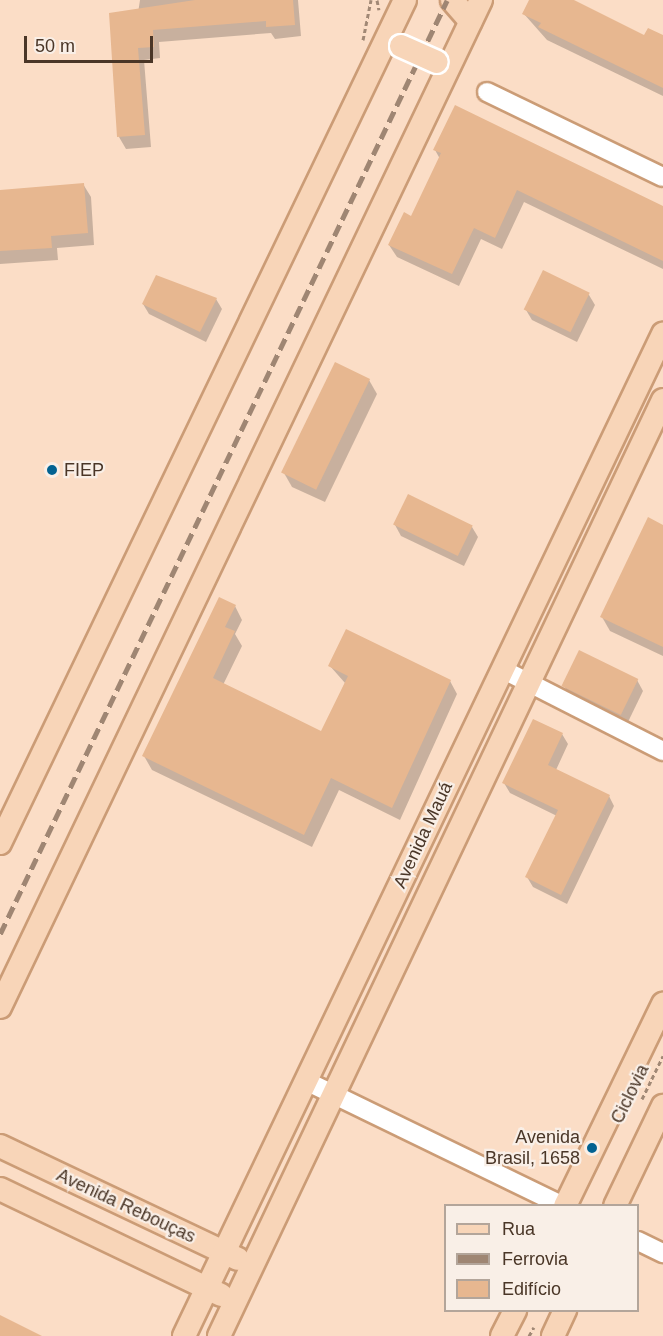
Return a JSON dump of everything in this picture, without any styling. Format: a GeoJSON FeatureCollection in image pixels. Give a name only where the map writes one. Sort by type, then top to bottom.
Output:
{"type":"FeatureCollection","features":[{"type":"Feature","properties":{"kind":"main road"},"geometry":{"type":"LineString","coordinates":[[386,0],[395,40]]}},
{"type":"Feature","properties":{"kind":"main road"},"geometry":{"type":"LineString","coordinates":[[0,843],[395,40],[405,0]]}},
{"type":"Feature","properties":{"kind":"main road"},"geometry":{"type":"LineString","coordinates":[[0,1007],[444,63],[467,8]]}},
{"type":"Feature","properties":{"kind":"main road"},"geometry":{"type":"LineString","coordinates":[[395,40],[444,63]]}},
{"type":"Feature","properties":{"kind":"main road","name":"Avenida Mauá"},"geometry":{"type":"LineString","coordinates":[[184,1336],[663,334]]}},
{"type":"Feature","properties":{"kind":"main road","name":"Avenida Mauá"},"geometry":{"type":"LineString","coordinates":[[219,1336],[663,400]]}},
{"type":"Feature","properties":{"kind":"main road"},"geometry":{"type":"LineString","coordinates":[[565,1204],[663,1004]]}},
{"type":"Feature","properties":{"kind":"main road"},"geometry":{"type":"LineString","coordinates":[[616,1204],[663,1106]]}},
{"type":"Feature","properties":{"kind":"main road","name":"Avenida Rebouças"},"geometry":{"type":"LineString","coordinates":[[0,1146],[252,1266]]}},
{"type":"Feature","properties":{"kind":"main road"},"geometry":{"type":"LineString","coordinates":[[71,1223],[87,1188]]}},
{"type":"Feature","properties":{"kind":"main road"},"geometry":{"type":"LineString","coordinates":[[0,1189],[235,1302]]}},
{"type":"Feature","properties":{"kind":"main road"},"geometry":{"type":"LineString","coordinates":[[502,1336],[514,1312]]}},
{"type":"Feature","properties":{"kind":"main road"},"geometry":{"type":"LineString","coordinates":[[553,1336],[565,1312]]}},
{"type":"Feature","properties":{"kind":"street"},"geometry":{"type":"LineString","coordinates":[[487,92],[663,177]]}},
{"type":"Feature","properties":{"kind":"street"},"geometry":{"type":"LineString","coordinates":[[502,669],[663,751]]}},
{"type":"Feature","properties":{"kind":"street"},"geometry":{"type":"LineString","coordinates":[[306,1081],[560,1204]]}},
{"type":"Feature","properties":{"kind":"street"},"geometry":{"type":"LineString","coordinates":[[639,1241],[663,1253]]}},
{"type":"Feature","properties":{"kind":"path","name":"Ciclovia"},"geometry":{"type":"LineString","coordinates":[[637,1110],[663,1056]]}},
{"type":"Feature","properties":{"kind":"building"},"geometry":{"type":"Polygon","coordinates":[[[195,0],[293,0],[295,25],[266,27],[266,21],[153,30],[154,47],[138,48],[145,135],[117,137],[109,13],[195,0]]]}},
{"type":"Feature","properties":{"kind":"building"},"geometry":{"type":"Polygon","coordinates":[[[529,0],[574,0],[644,35],[648,28],[663,35],[663,88],[538,27],[541,23],[522,14],[529,0]]]}},
{"type":"Feature","properties":{"kind":"building"},"geometry":{"type":"Polygon","coordinates":[[[455,105],[663,206],[663,261],[517,190],[495,238],[474,228],[452,274],[388,245],[404,212],[411,216],[441,153],[433,150],[455,105]]]}},
{"type":"Feature","properties":{"kind":"building"},"geometry":{"type":"Polygon","coordinates":[[[84,183],[88,233],[51,236],[52,248],[0,251],[0,190],[84,183]]]}},
{"type":"Feature","properties":{"kind":"building"},"geometry":{"type":"Polygon","coordinates":[[[543,270],[590,293],[570,332],[524,310],[543,270]]]}},
{"type":"Feature","properties":{"kind":"building"},"geometry":{"type":"Polygon","coordinates":[[[156,275],[217,298],[200,332],[142,304],[156,275]]]}},
{"type":"Feature","properties":{"kind":"building"},"geometry":{"type":"Polygon","coordinates":[[[335,362],[370,379],[316,490],[281,473],[335,362]]]}},
{"type":"Feature","properties":{"kind":"building"},"geometry":{"type":"Polygon","coordinates":[[[408,494],[473,526],[458,556],[393,525],[408,494]]]}},
{"type":"Feature","properties":{"kind":"building"},"geometry":{"type":"Polygon","coordinates":[[[648,517],[663,525],[663,647],[600,617],[648,517]]]}},
{"type":"Feature","properties":{"kind":"building"},"geometry":{"type":"Polygon","coordinates":[[[219,597],[236,605],[225,627],[235,631],[213,678],[321,731],[348,676],[328,666],[346,629],[451,680],[392,808],[331,778],[304,835],[142,756],[219,597]]]}},
{"type":"Feature","properties":{"kind":"building"},"geometry":{"type":"Polygon","coordinates":[[[579,650],[638,679],[621,715],[561,686],[579,650]]]}},
{"type":"Feature","properties":{"kind":"building"},"geometry":{"type":"Polygon","coordinates":[[[533,719],[563,733],[548,765],[610,795],[561,895],[525,877],[558,810],[502,783],[533,719]]]}},
{"type":"Feature","properties":{"kind":"building"},"geometry":{"type":"Polygon","coordinates":[[[0,1315],[42,1336],[0,1336],[0,1315]]]}},
{"type":"Feature","properties":{"kind":"railway"},"geometry":{"type":"LineString","coordinates":[[0,934],[447,0]]}},
{"type":"Feature","properties":{"kind":"place","name":"FIEP"},"geometry":{"type":"Point","coordinates":[52,470]}},
{"type":"Feature","properties":{"kind":"place","name":"Avenida Brasil, 1658"},"geometry":{"type":"Point","coordinates":[592,1148]}}]}
